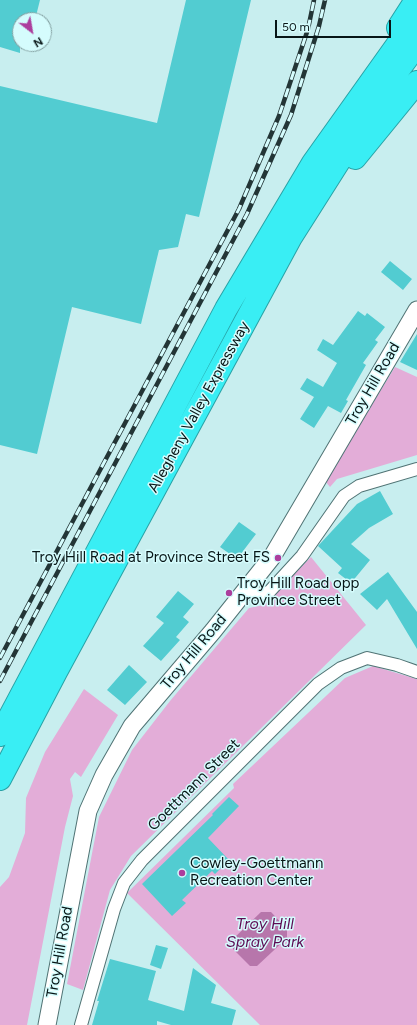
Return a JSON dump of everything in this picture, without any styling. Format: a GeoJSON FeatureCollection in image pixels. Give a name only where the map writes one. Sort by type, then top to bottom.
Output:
{"type":"FeatureCollection","features":[{"type":"Feature","properties":{"kind":"highway"},"geometry":{"type":"LineString","coordinates":[[362,94],[396,31],[416,0]]}},
{"type":"Feature","properties":{"kind":"highway","name":"Allegheny Valley Expressway"},"geometry":{"type":"LineString","coordinates":[[0,735],[226,309],[313,163],[417,17]]}},
{"type":"Feature","properties":{"kind":"highway","name":"Allegheny Valley Expressway"},"geometry":{"type":"LineString","coordinates":[[0,779],[59,665],[292,237],[388,84],[417,45]]}},
{"type":"Feature","properties":{"kind":"highway"},"geometry":{"type":"LineString","coordinates":[[292,237],[417,82]]}},
{"type":"Feature","properties":{"kind":"street","name":"Troy Hill Road"},"geometry":{"type":"LineString","coordinates":[[47,1025],[80,847],[91,804],[104,775],[132,726],[213,631],[247,586],[272,557],[417,310]]}},
{"type":"Feature","properties":{"kind":"street"},"geometry":{"type":"LineString","coordinates":[[247,586],[257,594],[269,592],[302,556],[344,496],[359,486],[417,469]]}},
{"type":"Feature","properties":{"kind":"street","name":"Goettmann Street"},"geometry":{"type":"LineString","coordinates":[[82,1025],[114,908],[124,883],[142,860],[318,684],[336,672],[367,658],[397,665],[417,672]]}},
{"type":"Feature","properties":{"kind":"shaded area"},"geometry":{"type":"Polygon","coordinates":[[[395,367],[417,377],[417,455],[337,479],[330,487],[325,481],[395,367]]]}},
{"type":"Feature","properties":{"kind":"shaded area"},"geometry":{"type":"Polygon","coordinates":[[[311,557],[366,625],[131,856],[110,890],[83,990],[67,984],[99,817],[132,750],[170,701],[249,608],[264,605],[311,557]]]}},
{"type":"Feature","properties":{"kind":"shaded area"},"geometry":{"type":"Polygon","coordinates":[[[373,666],[417,679],[417,1025],[260,1025],[127,893],[234,788],[233,784],[345,678],[373,666]]]}},
{"type":"Feature","properties":{"kind":"shaded area"},"geometry":{"type":"Polygon","coordinates":[[[84,689],[118,715],[81,777],[75,772],[70,779],[73,796],[65,827],[27,1025],[0,1025],[0,887],[9,877],[25,833],[26,798],[45,752],[84,689]]]}},
{"type":"Feature","properties":{"kind":"water","name":"Troy Hill Spray Park"},"geometry":{"type":"Polygon","coordinates":[[[261,912],[271,912],[287,929],[287,938],[257,966],[250,966],[233,949],[232,940],[261,912]]]}},
{"type":"Feature","properties":{"kind":"building"},"geometry":{"type":"Polygon","coordinates":[[[0,0],[40,0],[37,12],[12,12],[12,51],[0,47],[0,0]]]}},
{"type":"Feature","properties":{"kind":"building"},"geometry":{"type":"Polygon","coordinates":[[[186,0],[251,0],[199,217],[186,214],[178,247],[159,250],[141,324],[72,307],[37,454],[0,445],[0,86],[157,123],[186,0]]]}},
{"type":"Feature","properties":{"kind":"building"},"geometry":{"type":"Polygon","coordinates":[[[390,261],[412,279],[403,290],[381,272],[390,261]]]}},
{"type":"Feature","properties":{"kind":"building"},"geometry":{"type":"Polygon","coordinates":[[[358,311],[365,316],[367,313],[385,327],[375,340],[378,342],[363,363],[366,365],[346,400],[348,401],[341,413],[328,406],[314,428],[300,419],[314,397],[300,389],[307,378],[323,387],[337,363],[317,350],[323,339],[333,345],[358,311]]]}},
{"type":"Feature","properties":{"kind":"building"},"geometry":{"type":"Polygon","coordinates":[[[417,334],[417,370],[400,362],[417,334]]]}},
{"type":"Feature","properties":{"kind":"building"},"geometry":{"type":"Polygon","coordinates":[[[380,491],[393,514],[369,528],[351,544],[370,560],[351,583],[338,573],[342,568],[318,546],[357,504],[380,491]]]}},
{"type":"Feature","properties":{"kind":"building"},"geometry":{"type":"Polygon","coordinates":[[[239,522],[256,534],[237,559],[220,547],[239,522]]]}},
{"type":"Feature","properties":{"kind":"building"},"geometry":{"type":"Polygon","coordinates":[[[388,572],[417,612],[417,649],[387,599],[377,610],[360,594],[388,572]]]}},
{"type":"Feature","properties":{"kind":"building"},"geometry":{"type":"Polygon","coordinates":[[[178,591],[194,604],[183,617],[189,622],[176,637],[180,640],[161,661],[143,646],[164,623],[156,617],[178,591]]]}},
{"type":"Feature","properties":{"kind":"building"},"geometry":{"type":"Polygon","coordinates":[[[129,665],[147,682],[125,705],[107,690],[129,665]]]}},
{"type":"Feature","properties":{"kind":"building","name":"Cowley-Goettmann Recreation Center"},"geometry":{"type":"Polygon","coordinates":[[[229,797],[239,806],[208,838],[229,860],[215,874],[212,871],[182,900],[186,903],[172,916],[142,884],[213,815],[212,814],[229,797]]]}},
{"type":"Feature","properties":{"kind":"building"},"geometry":{"type":"Polygon","coordinates":[[[156,945],[168,948],[161,969],[150,965],[156,945]]]}},
{"type":"Feature","properties":{"kind":"building"},"geometry":{"type":"Polygon","coordinates":[[[110,959],[156,971],[148,1000],[184,1011],[193,968],[216,985],[211,1003],[236,1010],[232,1025],[171,1025],[157,1021],[157,1025],[92,1025],[99,1001],[97,1001],[110,959]]]}},
{"type":"Feature","properties":{"kind":"railway"},"geometry":{"type":"LineString","coordinates":[[0,658],[239,209],[279,116],[308,29],[314,0]]}},
{"type":"Feature","properties":{"kind":"railway"},"geometry":{"type":"LineString","coordinates":[[0,681],[247,214],[291,115],[319,26],[325,0]]}},
{"type":"Feature","properties":{"kind":"place","name":"Troy Hill Road at Province Street FS"},"geometry":{"type":"Point","coordinates":[278,558]}},
{"type":"Feature","properties":{"kind":"place","name":"Troy Hill Road opp Province Street"},"geometry":{"type":"Point","coordinates":[229,593]}},
{"type":"Feature","properties":{"kind":"place","name":"Cowley-Goettmann Recreation Center"},"geometry":{"type":"Point","coordinates":[182,873]}}]}
